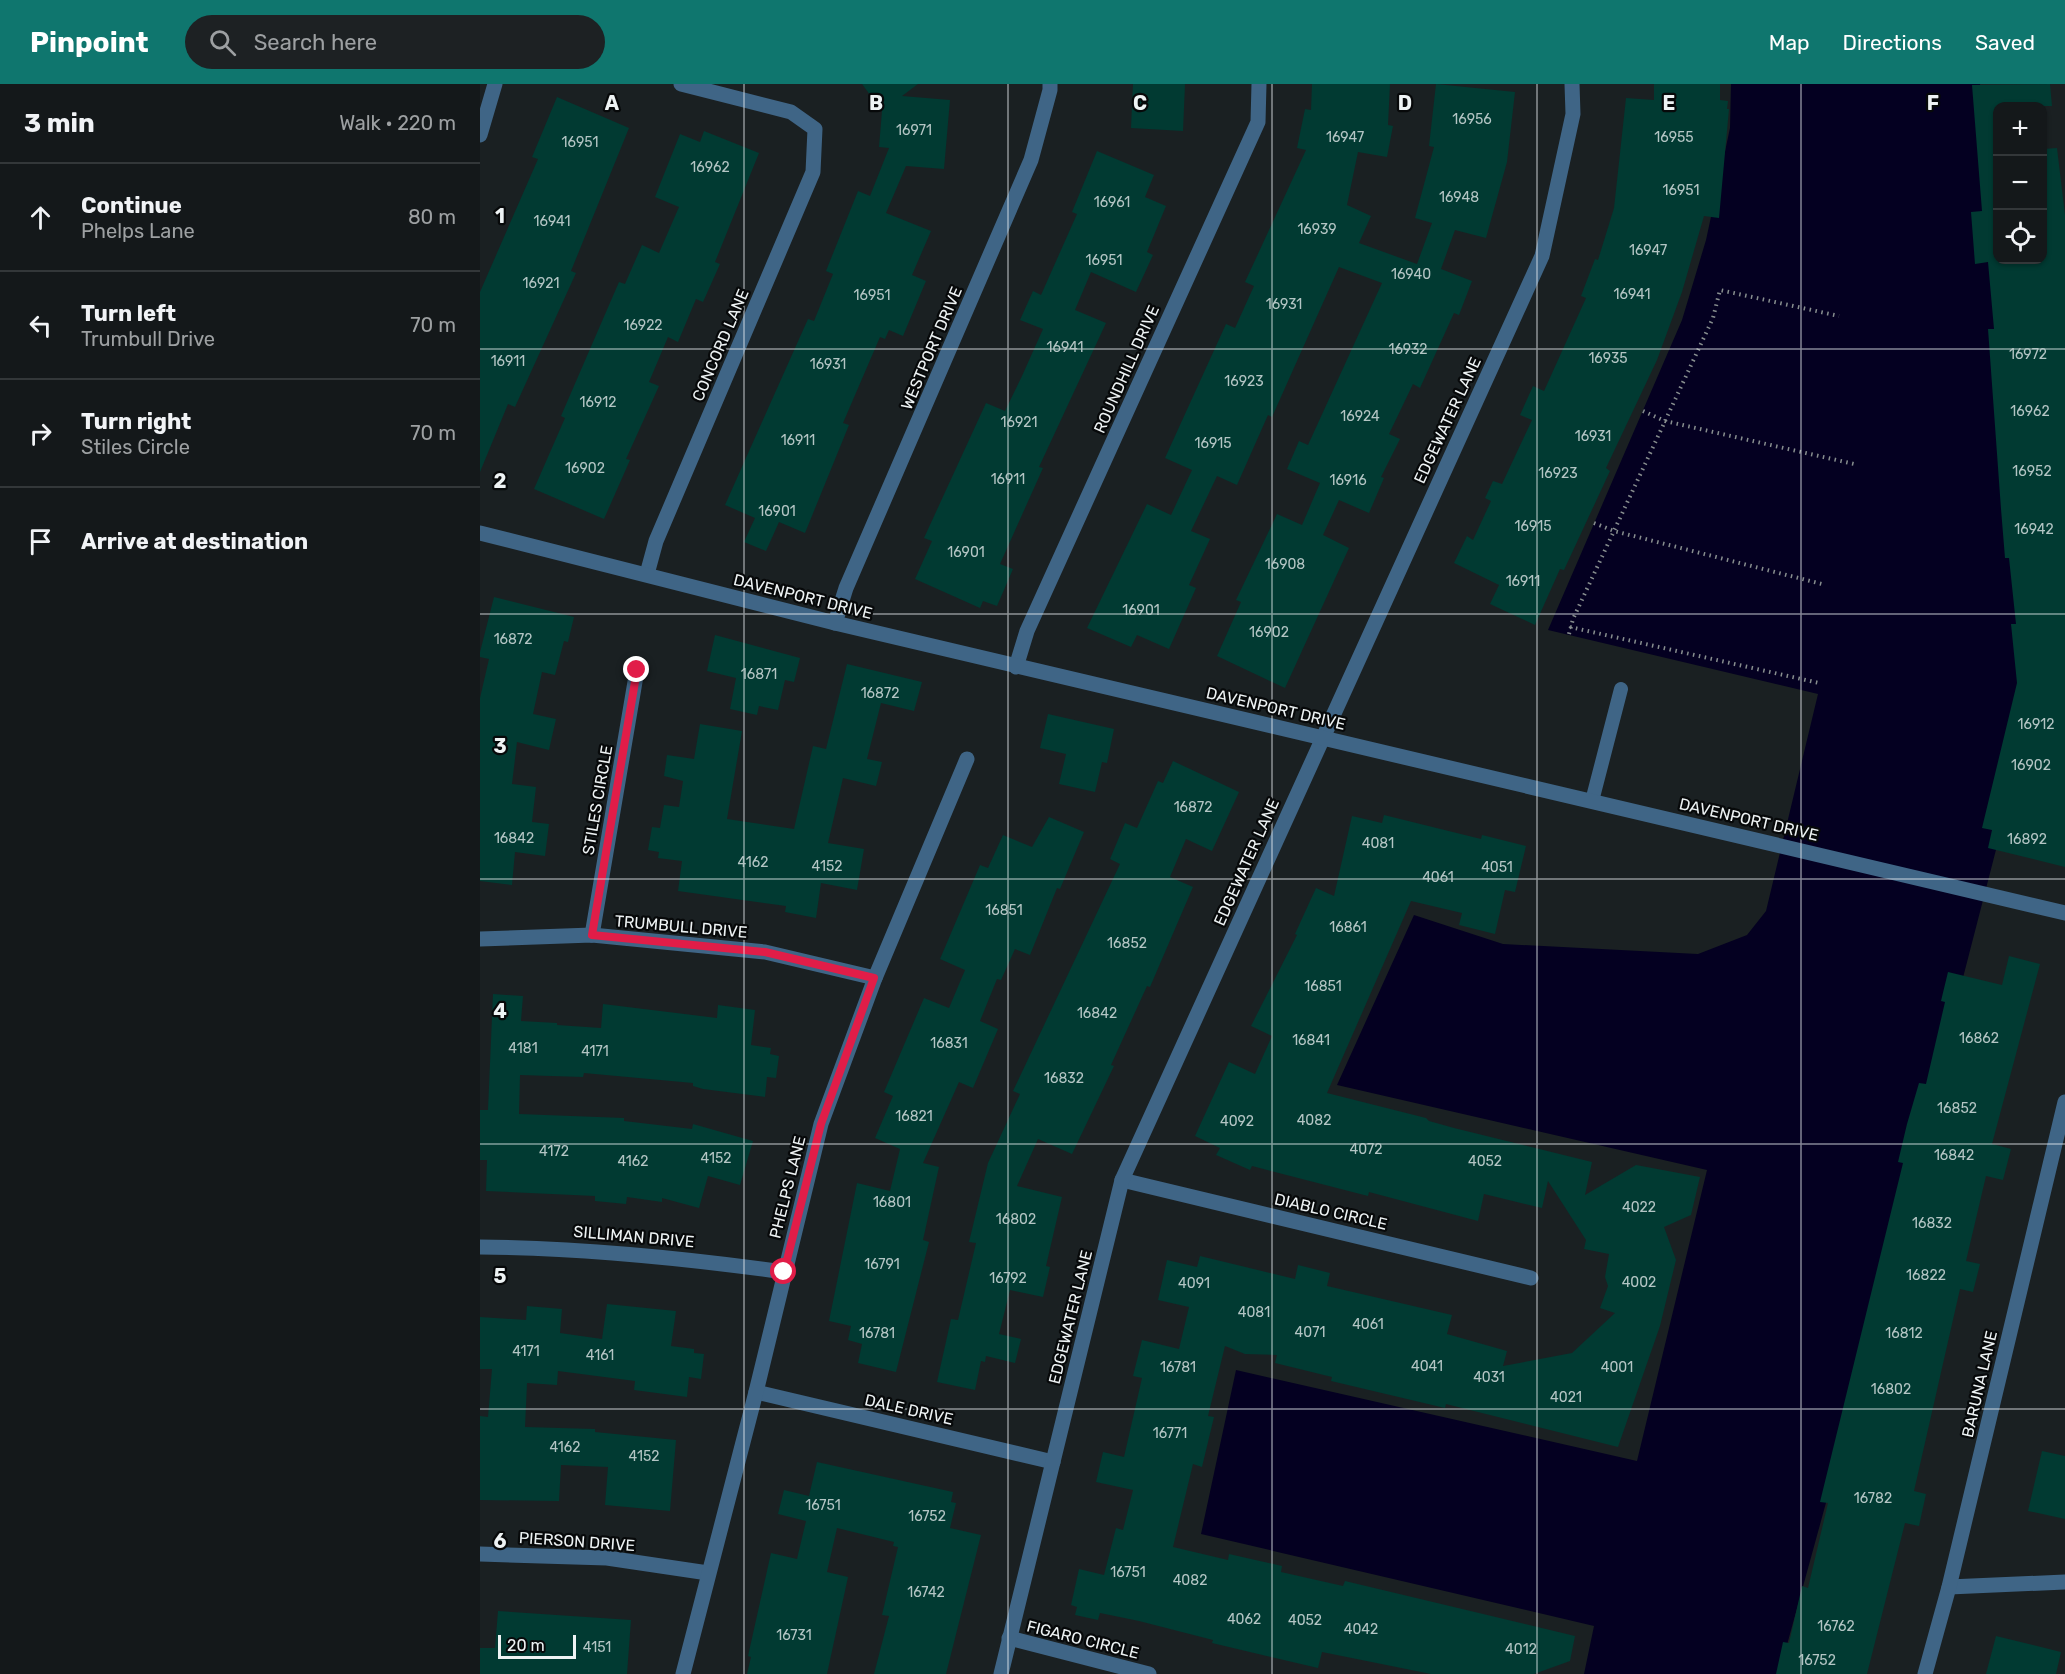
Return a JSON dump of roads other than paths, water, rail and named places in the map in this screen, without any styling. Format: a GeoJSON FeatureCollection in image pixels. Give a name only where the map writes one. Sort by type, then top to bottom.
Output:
{"type":"FeatureCollection","features":[{"type":"Feature","properties":{"kind":"street"},"geometry":{"type":"LineString","coordinates":[[480,135],[495,84]]}},
{"type":"Feature","properties":{"kind":"street","name":"CONCORD LANE"},"geometry":{"type":"LineString","coordinates":[[647,574],[656,541],[813,172],[814,129],[791,112],[681,84]]}},
{"type":"Feature","properties":{"kind":"street","name":"WESTPORT DRIVE"},"geometry":{"type":"LineString","coordinates":[[835,623],[851,577],[1031,160],[1050,84]]}},
{"type":"Feature","properties":{"kind":"street","name":"ROUNDHILL DRIVE"},"geometry":{"type":"LineString","coordinates":[[1016,667],[1027,631],[1258,122],[1259,84]]}},
{"type":"Feature","properties":{"kind":"street","name":"EDGEWATER LANE"},"geometry":{"type":"LineString","coordinates":[[1001,1674],[1122,1180],[1542,256],[1573,114],[1572,84]]}},
{"type":"Feature","properties":{"kind":"street","name":"DAVENPORT DRIVE"},"geometry":{"type":"LineString","coordinates":[[480,533],[1016,667],[2065,913]]}},
{"type":"Feature","properties":{"kind":"street","name":"STILES CIRCLE"},"geometry":{"type":"LineString","coordinates":[[592,935],[637,670]]}},
{"type":"Feature","properties":{"kind":"street","name":"PHELPS LANE"},"geometry":{"type":"LineString","coordinates":[[683,1674],[756,1392],[821,1124],[874,978],[968,759]]}},
{"type":"Feature","properties":{"kind":"street","name":"TRUMBULL DRIVE"},"geometry":{"type":"LineString","coordinates":[[480,939],[592,935],[765,952],[874,978]]}},
{"type":"Feature","properties":{"kind":"street","name":"BARUNA LANE"},"geometry":{"type":"LineString","coordinates":[[1925,1674],[1949,1587],[2065,1102]]}},
{"type":"Feature","properties":{"kind":"street","name":"DIABLO CIRCLE"},"geometry":{"type":"LineString","coordinates":[[1122,1180],[1532,1278]]}},
{"type":"Feature","properties":{"kind":"street","name":"SILLIMAN DRIVE"},"geometry":{"type":"LineString","coordinates":[[480,1247],[556,1248],[670,1256],[784,1272]]}},
{"type":"Feature","properties":{"kind":"street","name":"DALE DRIVE"},"geometry":{"type":"LineString","coordinates":[[756,1392],[1053,1462]]}},
{"type":"Feature","properties":{"kind":"street","name":"PIERSON DRIVE"},"geometry":{"type":"LineString","coordinates":[[480,1554],[607,1558],[708,1573]]}},
{"type":"Feature","properties":{"kind":"street"},"geometry":{"type":"LineString","coordinates":[[1949,1587],[2065,1582]]}},
{"type":"Feature","properties":{"kind":"street","name":"FIGARO CIRCLE"},"geometry":{"type":"LineString","coordinates":[[1009,1638],[1149,1674]]}},
{"type":"Feature","properties":{"kind":"lane"},"geometry":{"type":"LineString","coordinates":[[1592,801],[1621,689]]}},
{"type":"Feature","properties":{"kind":"water"},"geometry":{"type":"Polygon","coordinates":[[[1731,84],[1980,84],[1993,219],[1993,264],[1997,264],[2038,687],[1852,1408],[1779,1674],[1584,1674],[1594,1626],[1201,1534],[1236,1370],[1637,1461],[1707,1170],[1337,1085],[1414,915],[1503,944],[1698,954],[1747,935],[1766,911],[1818,694],[1548,630],[1682,320],[1706,240],[1730,128],[1731,84]]]}}]}
